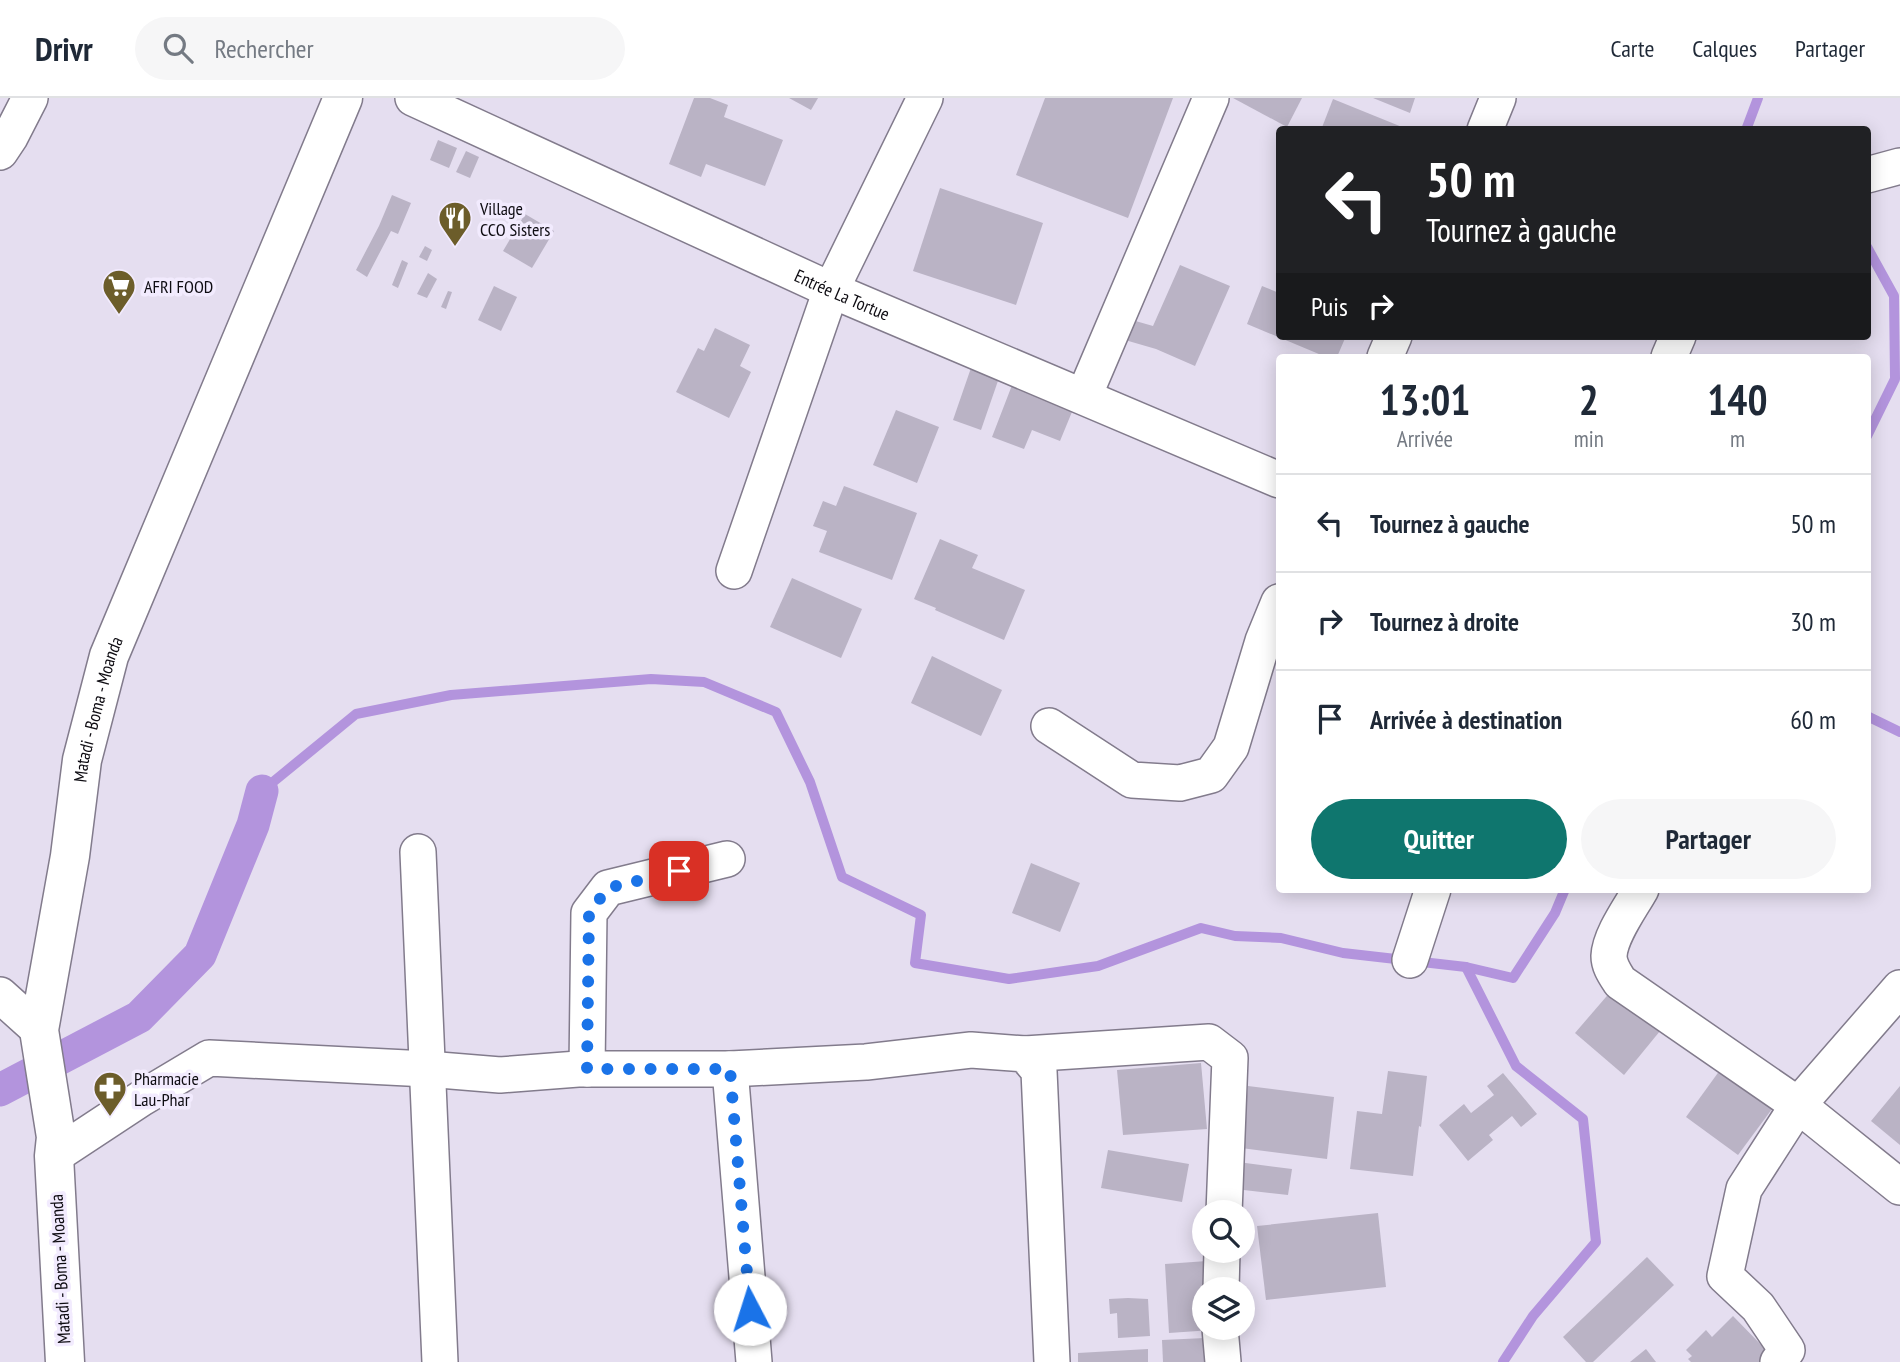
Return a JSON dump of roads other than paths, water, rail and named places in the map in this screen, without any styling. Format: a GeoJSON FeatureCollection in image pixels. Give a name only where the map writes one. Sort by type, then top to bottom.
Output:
{"type":"FeatureCollection","features":[{"type":"Feature","properties":{"kind":"highway","name":"Matadi - Boma - Moanda"},"geometry":{"type":"LineString","coordinates":[[65,1362],[55,1146],[40,1031],[70,856],[82,760],[109,656],[343,98]]}},
{"type":"Feature","properties":{"kind":"street"},"geometry":{"type":"LineString","coordinates":[[0,152],[30,98]]}},
{"type":"Feature","properties":{"kind":"street","name":"Entrée La Tortue"},"geometry":{"type":"LineString","coordinates":[[412,98],[831,289],[1276,479]]}},
{"type":"Feature","properties":{"kind":"street"},"geometry":{"type":"LineString","coordinates":[[734,571],[831,289],[925,98]]}},
{"type":"Feature","properties":{"kind":"street"},"geometry":{"type":"LineString","coordinates":[[1084,396],[1211,98]]}},
{"type":"Feature","properties":{"kind":"street"},"geometry":{"type":"LineString","coordinates":[[1487,126],[1498,98]]}},
{"type":"Feature","properties":{"kind":"street"},"geometry":{"type":"LineString","coordinates":[[1871,174],[1900,166]]}},
{"type":"Feature","properties":{"kind":"street"},"geometry":{"type":"LineString","coordinates":[[1049,726],[1132,780],[1180,783],[1211,775],[1231,747],[1263,641],[1276,610]]}},
{"type":"Feature","properties":{"kind":"street"},"geometry":{"type":"LineString","coordinates":[[418,852],[440,1362]]}},
{"type":"Feature","properties":{"kind":"street"},"geometry":{"type":"LineString","coordinates":[[587,1069],[589,913],[608,888],[727,859]]}},
{"type":"Feature","properties":{"kind":"street"},"geometry":{"type":"LineString","coordinates":[[1410,960],[1432,893]]}},
{"type":"Feature","properties":{"kind":"street"},"geometry":{"type":"LineString","coordinates":[[1639,893],[1612,940],[1609,957],[1620,982],[1798,1105],[1900,1187]]}},
{"type":"Feature","properties":{"kind":"street"},"geometry":{"type":"LineString","coordinates":[[1789,1358],[1758,1307],[1725,1276],[1744,1189],[1798,1105],[1900,988]]}},
{"type":"Feature","properties":{"kind":"street"},"geometry":{"type":"LineString","coordinates":[[0,995],[40,1031]]}},
{"type":"Feature","properties":{"kind":"street"},"geometry":{"type":"LineString","coordinates":[[55,1146],[209,1058],[500,1075],[587,1069],[730,1069],[866,1062],[971,1050],[1025,1054],[1209,1042],[1230,1058],[1225,1200]]}},
{"type":"Feature","properties":{"kind":"street"},"geometry":{"type":"LineString","coordinates":[[1025,1054],[1039,1072],[1052,1362]]}},
{"type":"Feature","properties":{"kind":"street"},"geometry":{"type":"LineString","coordinates":[[730,1069],[754,1362]]}},
{"type":"Feature","properties":{"kind":"street"},"geometry":{"type":"LineString","coordinates":[[1221,1340],[1223,1362]]}},
{"type":"Feature","properties":{"kind":"waterway"},"geometry":{"type":"LineString","coordinates":[[1748,126],[1758,98]]}},
{"type":"Feature","properties":{"kind":"waterway"},"geometry":{"type":"LineString","coordinates":[[1871,254],[1894,296],[1895,379],[1871,428]]}},
{"type":"Feature","properties":{"kind":"waterway"},"geometry":{"type":"LineString","coordinates":[[262,791],[356,714],[451,695],[651,679],[704,682],[776,712],[810,782],[842,877],[921,915],[915,963],[1009,979],[1098,966],[1201,928],[1235,936],[1281,938],[1343,953],[1466,967],[1513,978],[1555,913],[1563,893]]}},
{"type":"Feature","properties":{"kind":"waterway"},"geometry":{"type":"LineString","coordinates":[[1871,718],[1900,732]]}},
{"type":"Feature","properties":{"kind":"waterway"},"geometry":{"type":"LineString","coordinates":[[0,1090],[139,1017],[200,955],[253,825],[262,791]]}},
{"type":"Feature","properties":{"kind":"waterway"},"geometry":{"type":"LineString","coordinates":[[1466,967],[1516,1066],[1583,1119],[1596,1242],[1533,1316],[1503,1362]]}},
{"type":"Feature","properties":{"kind":"place","name":"Village CCO Sisters"},"geometry":{"type":"Point","coordinates":[455,248]}},
{"type":"Feature","properties":{"kind":"place","name":"AFRI FOOD"},"geometry":{"type":"Point","coordinates":[119,316]}},
{"type":"Feature","properties":{"kind":"place","name":"Pharmacie Lau-Phar"},"geometry":{"type":"Point","coordinates":[110,1118]}}]}
